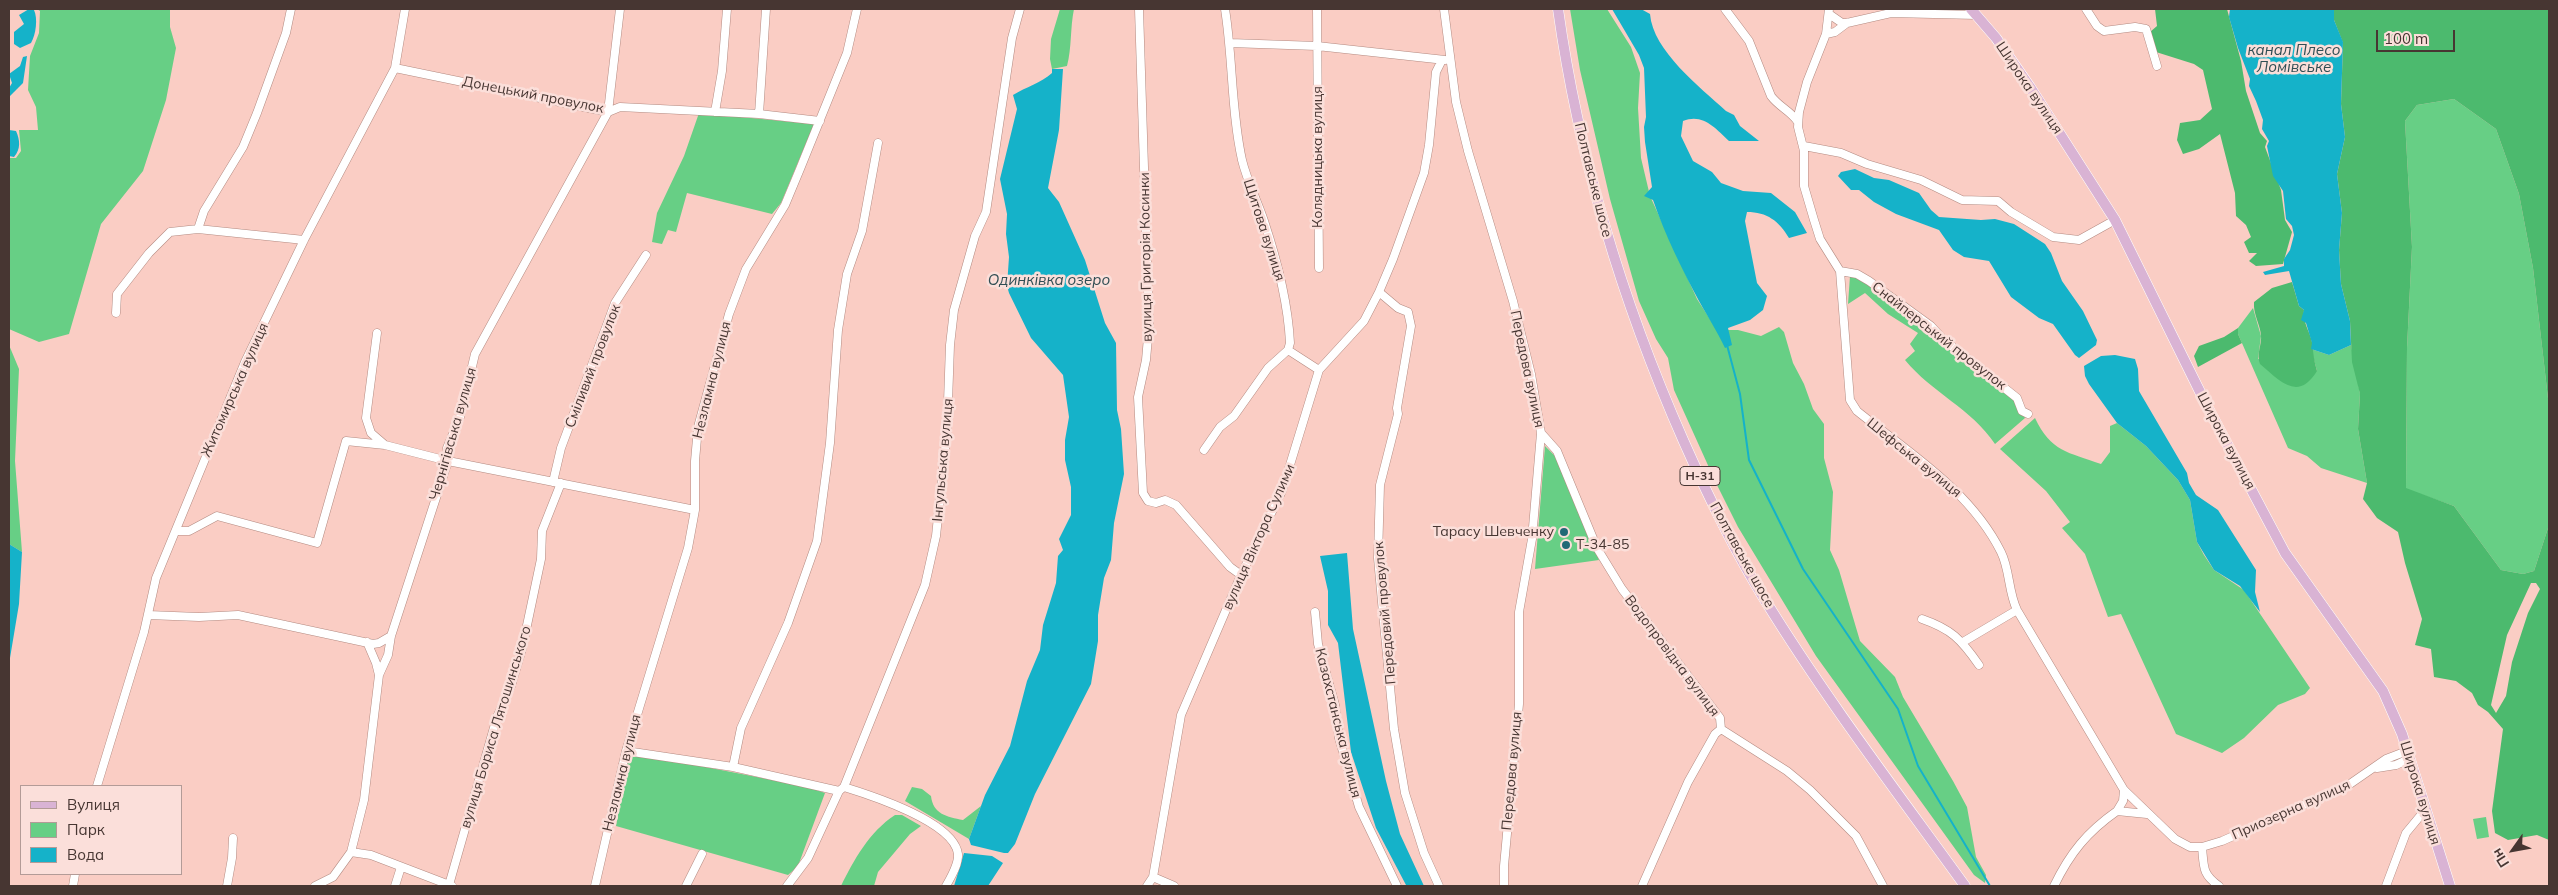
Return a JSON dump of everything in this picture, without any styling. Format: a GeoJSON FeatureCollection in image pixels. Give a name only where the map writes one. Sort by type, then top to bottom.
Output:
{"type":"FeatureCollection","features":[{"type":"Feature","properties":{"kind":"main road","name":"Полтавське шосе"},"geometry":{"type":"LineString","coordinates":[[1558,9],[1584,148],[1609,242],[1634,321],[1693,462],[1732,542],[1764,598],[1799,653],[1836,708],[1966,886]]}},
{"type":"Feature","properties":{"kind":"main road","name":"Широка вулиця"},"geometry":{"type":"LineString","coordinates":[[1974,12],[2030,87],[2115,220],[2206,404],[2278,539],[2302,579],[2383,691],[2408,755],[2450,886]]}},
{"type":"Feature","properties":{"kind":"street"},"geometry":{"type":"LineString","coordinates":[[198,229],[204,211],[243,147],[286,32],[291,9]]}},
{"type":"Feature","properties":{"kind":"street","name":"Житомирська вулиця"},"geometry":{"type":"LineString","coordinates":[[97,785],[148,615],[156,578],[245,362],[304,240],[395,68],[404,9]]}},
{"type":"Feature","properties":{"kind":"street","name":"Чернігівська вулиця"},"geometry":{"type":"LineString","coordinates":[[328,886],[351,852],[364,800],[379,675],[388,655],[391,636],[448,461],[447,448],[460,417],[475,354],[608,112],[620,9]]}},
{"type":"Feature","properties":{"kind":"street"},"geometry":{"type":"LineString","coordinates":[[715,112],[722,71],[727,9]]}},
{"type":"Feature","properties":{"kind":"street"},"geometry":{"type":"LineString","coordinates":[[759,114],[766,9]]}},
{"type":"Feature","properties":{"kind":"street","name":"Незламна вулиця"},"geometry":{"type":"LineString","coordinates":[[595,886],[626,751],[688,548],[695,510],[695,461],[698,427],[729,314],[746,268],[785,205],[820,122],[847,53],[857,9]]}},
{"type":"Feature","properties":{"kind":"street","name":"Інгульська вулиця"},"geometry":{"type":"LineString","coordinates":[[787,886],[808,858],[841,789],[925,585],[931,560],[947,431],[950,345],[954,310],[975,236],[986,212],[1012,38],[1020,9]]}},
{"type":"Feature","properties":{"kind":"street","name":"вулиця Григорія Косинки"},"geometry":{"type":"LineString","coordinates":[[1139,9],[1149,342],[1139,388],[1138,408],[1143,493],[1148,501],[1156,503],[1165,500],[1176,505],[1230,567],[1240,575]]}},
{"type":"Feature","properties":{"kind":"street","name":"Щитова вулиця"},"geometry":{"type":"LineString","coordinates":[[1225,9],[1230,42],[1234,115],[1252,193],[1263,219],[1282,280],[1290,332],[1288,350]]}},
{"type":"Feature","properties":{"kind":"street","name":"Колядницька вулиця"},"geometry":{"type":"LineString","coordinates":[[1317,9],[1319,268]]}},
{"type":"Feature","properties":{"kind":"street","name":"Передова вулиця"},"geometry":{"type":"LineString","coordinates":[[1444,9],[1446,60],[1466,143],[1513,301],[1531,374],[1541,433],[1532,539],[1518,630],[1519,704],[1504,866],[1504,886]]}},
{"type":"Feature","properties":{"kind":"street"},"geometry":{"type":"LineString","coordinates":[[1725,9],[1749,41],[1771,96],[1776,102],[1790,111],[1798,122]]}},
{"type":"Feature","properties":{"kind":"street"},"geometry":{"type":"LineString","coordinates":[[2086,9],[2097,26],[2104,31],[2135,27],[2146,29],[2157,66]]}},
{"type":"Feature","properties":{"kind":"street"},"geometry":{"type":"LineString","coordinates":[[1798,122],[1807,82],[1826,34],[1829,11]]}},
{"type":"Feature","properties":{"kind":"street"},"geometry":{"type":"LineString","coordinates":[[1829,11],[1842,23],[1891,13],[1974,12]]}},
{"type":"Feature","properties":{"kind":"street"},"geometry":{"type":"LineString","coordinates":[[1826,34],[1835,32],[1847,23]]}},
{"type":"Feature","properties":{"kind":"street"},"geometry":{"type":"LineString","coordinates":[[1230,42],[1317,46],[1446,60]]}},
{"type":"Feature","properties":{"kind":"street","name":"вулиця Віктора Сулими"},"geometry":{"type":"LineString","coordinates":[[1147,886],[1153,877],[1181,715],[1240,575],[1282,490],[1320,370],[1364,321],[1379,292],[1424,173],[1429,145],[1436,72],[1446,60]]}},
{"type":"Feature","properties":{"kind":"street","name":"Донецький провулок"},"geometry":{"type":"LineString","coordinates":[[395,68],[608,112],[620,107],[759,114],[820,122]]}},
{"type":"Feature","properties":{"kind":"street","name":"Шефська вулиця"},"geometry":{"type":"LineString","coordinates":[[1798,122],[1804,146],[1804,186],[1820,239],[1840,272],[1850,400],[1853,406],[1857,412],[1952,486],[1977,515],[2005,562],[2010,595],[2017,610],[2124,790],[2175,839],[2190,847],[2202,847]]}},
{"type":"Feature","properties":{"kind":"street"},"geometry":{"type":"LineString","coordinates":[[733,767],[741,728],[788,623],[817,541],[830,443],[838,330],[847,274],[862,231],[878,143]]}},
{"type":"Feature","properties":{"kind":"street"},"geometry":{"type":"LineString","coordinates":[[1804,146],[1841,153],[1867,164],[1921,180],[1962,200],[1998,201],[2011,212],[2053,237],[2079,240],[2115,220]]}},
{"type":"Feature","properties":{"kind":"street"},"geometry":{"type":"LineString","coordinates":[[116,313],[116,294],[154,247],[170,232],[198,229],[304,240]]}},
{"type":"Feature","properties":{"kind":"street","name":"Сміливий провулок"},"geometry":{"type":"LineString","coordinates":[[557,483],[561,448],[615,303],[646,255]]}},
{"type":"Feature","properties":{"kind":"street","name":"Снайперський провулок"},"geometry":{"type":"LineString","coordinates":[[1840,272],[1857,274],[1931,326],[2017,398],[2022,411],[2028,414]]}},
{"type":"Feature","properties":{"kind":"street","name":"Передовий провулок"},"geometry":{"type":"LineString","coordinates":[[1379,292],[1398,308],[1408,312],[1412,326],[1397,408],[1398,414],[1380,485],[1378,558],[1394,729],[1405,793],[1424,853],[1439,886]]}},
{"type":"Feature","properties":{"kind":"street"},"geometry":{"type":"LineString","coordinates":[[377,333],[366,418],[371,433],[385,445]]}},
{"type":"Feature","properties":{"kind":"street"},"geometry":{"type":"LineString","coordinates":[[1204,450],[1220,427],[1234,416],[1268,368],[1288,350],[1320,370]]}},
{"type":"Feature","properties":{"kind":"street"},"geometry":{"type":"LineString","coordinates":[[364,442],[371,433]]}},
{"type":"Feature","properties":{"kind":"street","name":"Водопровідна вулиця"},"geometry":{"type":"LineString","coordinates":[[1541,433],[1557,452],[1600,553],[1622,589],[1720,718],[1721,729],[1787,771],[1810,790],[1856,836],[1883,886]]}},
{"type":"Feature","properties":{"kind":"street"},"geometry":{"type":"LineString","coordinates":[[176,531],[189,531],[217,516],[317,543],[346,441],[385,445],[448,461],[618,496],[634,496],[695,510]]}},
{"type":"Feature","properties":{"kind":"street","name":"вулиця Бориса Лятошинського"},"geometry":{"type":"LineString","coordinates":[[452,885],[497,717],[511,686],[522,648],[541,559],[542,531],[557,483]]}},
{"type":"Feature","properties":{"kind":"street"},"geometry":{"type":"LineString","coordinates":[[1964,642],[2017,610]]}},
{"type":"Feature","properties":{"kind":"street","name":"Казахстанська вулиця"},"geometry":{"type":"LineString","coordinates":[[1316,612],[1318,644],[1335,705],[1339,738],[1360,806],[1397,886]]}},
{"type":"Feature","properties":{"kind":"street"},"geometry":{"type":"LineString","coordinates":[[148,615],[199,617],[238,615],[367,642],[379,643],[391,636]]}},
{"type":"Feature","properties":{"kind":"street"},"geometry":{"type":"LineString","coordinates":[[1922,618],[1944,627],[1964,642],[1979,665]]}},
{"type":"Feature","properties":{"kind":"street"},"geometry":{"type":"LineString","coordinates":[[367,642],[376,662],[379,675]]}},
{"type":"Feature","properties":{"kind":"street"},"geometry":{"type":"LineString","coordinates":[[1642,886],[1688,782],[1715,734],[1721,729]]}},
{"type":"Feature","properties":{"kind":"street"},"geometry":{"type":"LineString","coordinates":[[626,751],[733,767],[841,789],[902,807],[920,816],[956,846],[958,855],[956,865],[946,886]]}},
{"type":"Feature","properties":{"kind":"street","name":"Приозерна вулиця"},"geometry":{"type":"LineString","coordinates":[[2202,847],[2222,841],[2347,786],[2396,754],[2408,755]]}},
{"type":"Feature","properties":{"kind":"street"},"geometry":{"type":"LineString","coordinates":[[2054,886],[2061,871],[2085,836],[2117,811],[2123,801],[2124,790]]}},
{"type":"Feature","properties":{"kind":"street"},"geometry":{"type":"LineString","coordinates":[[2386,886],[2406,833],[2425,810]]}},
{"type":"Feature","properties":{"kind":"street"},"geometry":{"type":"LineString","coordinates":[[2117,811],[2142,812],[2149,815]]}},
{"type":"Feature","properties":{"kind":"street"},"geometry":{"type":"LineString","coordinates":[[226,886],[232,858],[233,838]]}},
{"type":"Feature","properties":{"kind":"street"},"geometry":{"type":"LineString","coordinates":[[2202,847],[2205,872],[2211,881],[2219,886]]}},
{"type":"Feature","properties":{"kind":"street"},"geometry":{"type":"LineString","coordinates":[[351,852],[371,856],[452,885]]}},
{"type":"Feature","properties":{"kind":"street"},"geometry":{"type":"LineString","coordinates":[[686,886],[702,854]]}},
{"type":"Feature","properties":{"kind":"street"},"geometry":{"type":"LineString","coordinates":[[395,886],[401,867]]}},
{"type":"Feature","properties":{"kind":"street","name":"Чернігівська вулиця"},"geometry":{"type":"LineString","coordinates":[[315,886],[333,877]]}},
{"type":"Feature","properties":{"kind":"street"},"geometry":{"type":"LineString","coordinates":[[1153,877],[1174,886]]}},
{"type":"Feature","properties":{"kind":"green space"},"geometry":{"type":"Polygon","coordinates":[[[37,9],[170,9],[170,27],[176,48],[166,100],[143,171],[101,224],[69,334],[39,342],[9,329],[9,158],[16,158],[21,151],[19,130],[38,130],[36,107],[28,90],[30,56],[39,33],[40,11],[37,9]]]}},
{"type":"Feature","properties":{"kind":"green space"},"geometry":{"type":"Polygon","coordinates":[[[1060,9],[1074,9],[1070,52],[1067,66],[1052,69],[1050,59],[1051,39],[1060,9]]]}},
{"type":"Feature","properties":{"kind":"green space"},"geometry":{"type":"Polygon","coordinates":[[[1570,9],[1607,9],[1631,47],[1640,73],[1638,108],[1641,158],[1650,196],[1697,299],[1717,330],[1738,330],[1761,336],[1779,327],[1784,332],[1793,363],[1804,384],[1813,409],[1824,424],[1824,458],[1833,492],[1830,550],[1839,570],[1860,641],[1895,677],[1903,697],[1967,807],[1976,857],[1986,875],[1985,883],[1974,875],[1816,656],[1738,527],[1716,483],[1674,390],[1668,358],[1656,339],[1639,301],[1610,199],[1580,70],[1570,9]]]}},
{"type":"Feature","properties":{"kind":"green space"},"geometry":{"type":"Polygon","coordinates":[[[2155,9],[2227,9],[2241,61],[2246,91],[2260,133],[2267,141],[2265,147],[2281,190],[2285,220],[2292,232],[2283,264],[2256,266],[2249,261],[2257,253],[2249,253],[2244,242],[2251,237],[2246,225],[2236,216],[2235,193],[2220,134],[2199,149],[2183,154],[2177,140],[2180,123],[2200,120],[2212,109],[2203,70],[2194,64],[2156,52],[2150,32],[2157,26],[2155,9]]]}},
{"type":"Feature","properties":{"kind":"green space"},"geometry":{"type":"Polygon","coordinates":[[[2334,9],[2549,9],[2549,407],[2533,268],[2519,194],[2496,129],[2454,99],[2417,105],[2405,121],[2412,247],[2407,348],[2406,488],[2454,506],[2501,570],[2523,574],[2534,571],[2549,525],[2549,840],[2537,835],[2508,840],[2495,833],[2492,811],[2503,729],[2488,712],[2478,705],[2472,693],[2456,681],[2434,677],[2431,649],[2415,645],[2422,619],[2398,532],[2377,518],[2363,499],[2367,483],[2358,429],[2360,394],[2352,362],[2350,321],[2341,284],[2339,250],[2342,213],[2337,174],[2345,137],[2341,104],[2343,43],[2334,20],[2334,9]],[[2531,583],[2507,635],[2491,705],[2496,713],[2506,696],[2512,662],[2528,613],[2540,589],[2536,583],[2531,583]]]}},
{"type":"Feature","properties":{"kind":"green space"},"geometry":{"type":"Polygon","coordinates":[[[2454,99],[2496,129],[2519,194],[2533,268],[2549,407],[2549,525],[2534,571],[2523,574],[2501,570],[2454,506],[2406,489],[2407,348],[2412,247],[2405,121],[2417,105],[2454,99]]]}},
{"type":"Feature","properties":{"kind":"green space"},"geometry":{"type":"Polygon","coordinates":[[[699,113],[814,124],[781,203],[772,214],[687,193],[676,232],[668,230],[662,244],[652,242],[657,213],[684,156],[699,113]]]}},
{"type":"Feature","properties":{"kind":"green space"},"geometry":{"type":"Polygon","coordinates":[[[1850,276],[1863,280],[1924,324],[2017,399],[2025,418],[1995,444],[1975,420],[1927,382],[1905,360],[1915,351],[1910,344],[1918,333],[1888,314],[1865,293],[1848,304],[1850,276]]]}},
{"type":"Feature","properties":{"kind":"green space"},"geometry":{"type":"Polygon","coordinates":[[[2292,282],[2299,306],[2304,310],[2304,318],[2312,342],[2317,371],[2310,380],[2296,387],[2282,382],[2260,364],[2261,335],[2254,306],[2254,302],[2272,288],[2292,282]]]}},
{"type":"Feature","properties":{"kind":"green space"},"geometry":{"type":"Polygon","coordinates":[[[2253,308],[2261,336],[2258,359],[2317,371],[2311,349],[2329,355],[2351,345],[2360,394],[2358,429],[2367,483],[2321,468],[2307,456],[2288,448],[2238,334],[2238,328],[2253,308]]]}},
{"type":"Feature","properties":{"kind":"green space"},"geometry":{"type":"Polygon","coordinates":[[[2238,328],[2238,334],[2242,343],[2198,367],[2194,356],[2199,346],[2224,337],[2238,328]]]}},
{"type":"Feature","properties":{"kind":"green space"},"geometry":{"type":"Polygon","coordinates":[[[9,345],[19,369],[15,461],[22,552],[9,544],[9,345]]]}},
{"type":"Feature","properties":{"kind":"green space"},"geometry":{"type":"Polygon","coordinates":[[[2035,418],[2047,438],[2054,444],[2070,453],[2101,464],[2110,452],[2110,426],[2117,423],[2146,446],[2178,480],[2190,500],[2197,542],[2204,555],[2214,570],[2244,590],[2310,688],[2305,694],[2278,705],[2244,738],[2222,753],[2176,734],[2121,614],[2108,617],[2085,554],[2062,528],[2070,522],[2046,491],[2000,449],[2035,418]]]}},
{"type":"Feature","properties":{"kind":"green space"},"geometry":{"type":"Polygon","coordinates":[[[1545,446],[1557,458],[1599,560],[1535,569],[1545,446]]]}},
{"type":"Feature","properties":{"kind":"green space"},"geometry":{"type":"Polygon","coordinates":[[[629,752],[808,787],[825,793],[798,866],[788,875],[616,826],[629,752]]]}},
{"type":"Feature","properties":{"kind":"green space"},"geometry":{"type":"Polygon","coordinates":[[[912,787],[922,789],[931,796],[932,802],[938,811],[952,818],[963,820],[981,806],[969,839],[905,801],[912,787]]]}},
{"type":"Feature","properties":{"kind":"green space"},"geometry":{"type":"Polygon","coordinates":[[[895,815],[902,815],[921,826],[910,834],[878,872],[874,886],[841,886],[870,838],[895,815]]]}},
{"type":"Feature","properties":{"kind":"green space"},"geometry":{"type":"Polygon","coordinates":[[[2486,817],[2489,837],[2477,839],[2473,819],[2486,817]]]}},
{"type":"Feature","properties":{"kind":"water"},"geometry":{"type":"Polygon","coordinates":[[[29,9],[34,10],[35,13],[36,22],[33,40],[31,43],[20,48],[14,44],[14,32],[24,24],[19,15],[29,9]]]}},
{"type":"Feature","properties":{"kind":"water"},"geometry":{"type":"Polygon","coordinates":[[[1612,9],[1641,9],[1650,14],[1653,28],[1659,41],[1679,67],[1726,111],[1734,115],[1740,126],[1759,141],[1729,141],[1703,120],[1690,119],[1683,121],[1681,136],[1693,161],[1712,172],[1721,183],[1743,191],[1771,193],[1795,212],[1807,233],[1789,238],[1777,222],[1761,214],[1747,212],[1745,221],[1757,283],[1767,296],[1763,310],[1750,320],[1728,328],[1732,345],[1725,348],[1680,264],[1653,200],[1644,196],[1652,187],[1645,142],[1644,68],[1639,55],[1612,9]]]}},
{"type":"Feature","properties":{"kind":"water","name":"канал Плесо Ломівське"},"geometry":{"type":"Polygon","coordinates":[[[2230,9],[2334,9],[2334,20],[2343,42],[2341,104],[2345,137],[2337,174],[2342,213],[2339,250],[2341,284],[2350,321],[2351,345],[2329,355],[2311,349],[2312,343],[2306,323],[2301,320],[2304,310],[2299,306],[2289,271],[2265,275],[2263,272],[2284,266],[2284,259],[2290,250],[2294,235],[2292,226],[2286,219],[2283,191],[2273,176],[2267,146],[2269,141],[2262,129],[2263,120],[2249,86],[2250,79],[2229,17],[2230,9]]]}},
{"type":"Feature","properties":{"kind":"water"},"geometry":{"type":"Polygon","coordinates":[[[27,56],[23,83],[9,97],[9,88],[12,83],[9,74],[20,66],[23,57],[27,56]]]}},
{"type":"Feature","properties":{"kind":"water","name":"Одинківка озеро"},"geometry":{"type":"Polygon","coordinates":[[[1052,69],[1063,69],[1059,130],[1048,188],[1059,202],[1085,260],[1105,323],[1116,343],[1117,410],[1121,429],[1124,474],[1114,523],[1111,560],[1104,578],[1098,615],[1098,641],[1091,684],[1035,794],[1015,844],[1008,853],[1004,853],[971,845],[969,839],[985,795],[1010,746],[1027,681],[1040,650],[1043,625],[1056,583],[1058,556],[1063,550],[1059,539],[1071,515],[1071,487],[1065,460],[1065,440],[1069,417],[1063,375],[1031,338],[1009,293],[1007,286],[1009,257],[1006,234],[1007,214],[1000,179],[1017,109],[1013,95],[1048,76],[1052,73],[1052,69]]]}},
{"type":"Feature","properties":{"kind":"water"},"geometry":{"type":"Polygon","coordinates":[[[9,130],[16,131],[18,138],[19,148],[14,157],[9,156],[9,130]]]}},
{"type":"Feature","properties":{"kind":"water"},"geometry":{"type":"Polygon","coordinates":[[[1855,169],[1874,178],[1889,180],[1919,193],[1931,210],[1939,217],[1995,219],[2014,224],[2045,244],[2051,253],[2062,281],[2083,311],[2097,340],[2096,345],[2079,358],[2053,324],[2039,318],[2011,297],[1989,261],[1964,257],[1953,250],[1939,230],[1896,214],[1874,202],[1859,190],[1851,190],[1838,176],[1841,172],[1855,169]]]}},
{"type":"Feature","properties":{"kind":"water"},"geometry":{"type":"Polygon","coordinates":[[[2115,355],[2135,359],[2138,369],[2139,391],[2187,473],[2189,483],[2196,495],[2218,510],[2256,570],[2255,592],[2260,612],[2240,586],[2214,570],[2197,542],[2190,500],[2178,480],[2146,446],[2117,423],[2089,384],[2085,376],[2084,366],[2101,356],[2115,355]]]}},
{"type":"Feature","properties":{"kind":"water"},"geometry":{"type":"Polygon","coordinates":[[[9,544],[22,552],[19,604],[9,664],[9,544]]]}},
{"type":"Feature","properties":{"kind":"water"},"geometry":{"type":"Polygon","coordinates":[[[1347,553],[1353,629],[1386,781],[1400,834],[1424,886],[1406,885],[1376,828],[1351,752],[1338,643],[1328,625],[1328,591],[1320,556],[1347,553]]]}},
{"type":"Feature","properties":{"kind":"water"},"geometry":{"type":"Polygon","coordinates":[[[964,853],[992,856],[1003,863],[988,886],[954,886],[964,853]]]}},
{"type":"Feature","properties":{"kind":"waterway"},"geometry":{"type":"LineString","coordinates":[[1727,345],[1740,394],[1749,460],[1803,569],[1898,709],[1918,766],[1990,886]]}},
{"type":"Feature","properties":{"kind":"place","name":"Тарасу Шевченку"},"geometry":{"type":"Point","coordinates":[1564,532]}},
{"type":"Feature","properties":{"kind":"place","name":"Т-34-85"},"geometry":{"type":"Point","coordinates":[1566,545]}}]}
